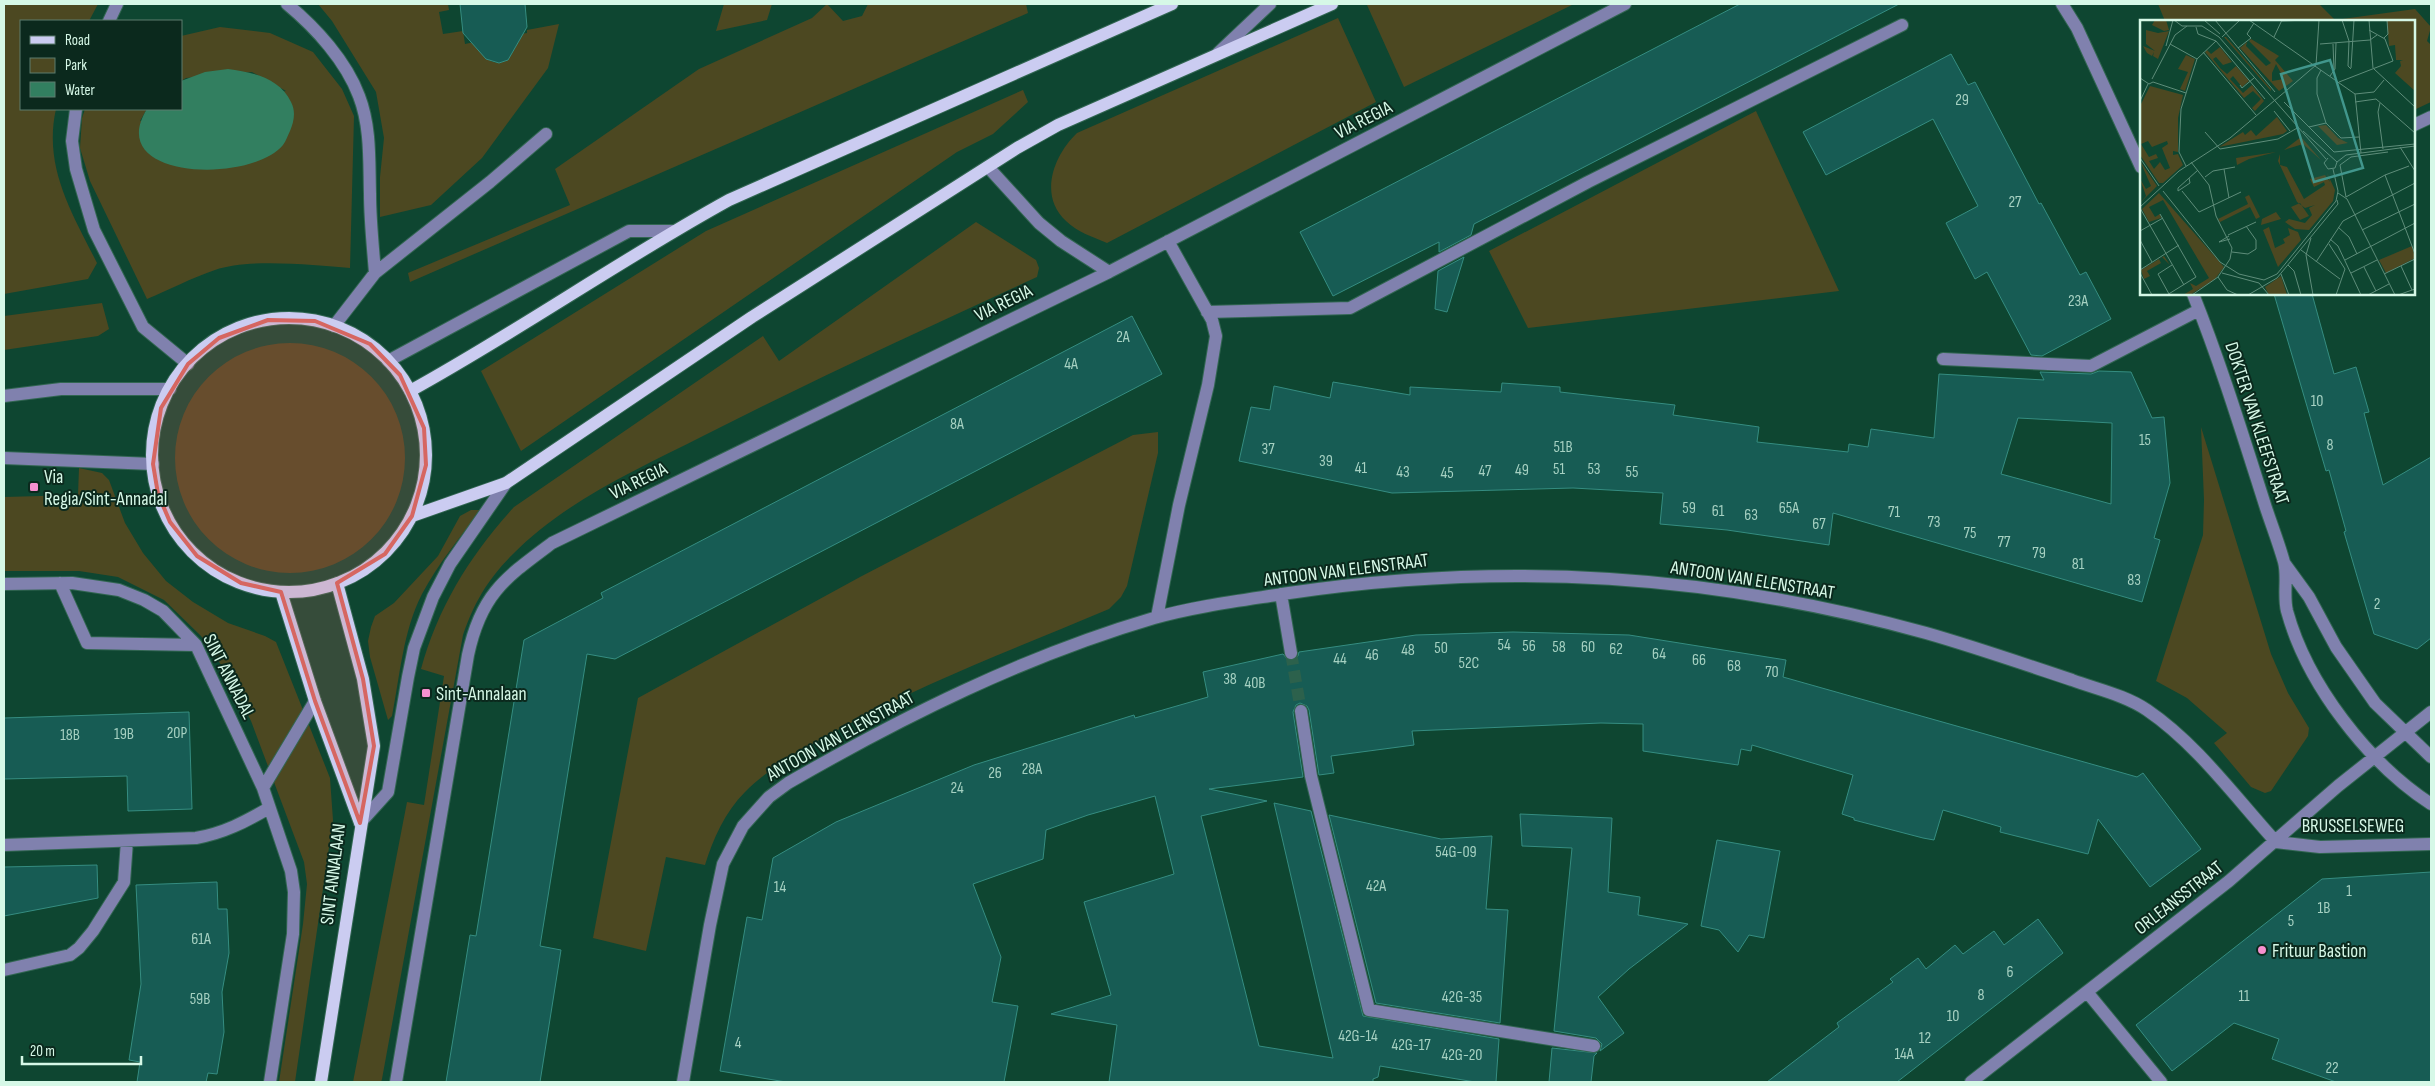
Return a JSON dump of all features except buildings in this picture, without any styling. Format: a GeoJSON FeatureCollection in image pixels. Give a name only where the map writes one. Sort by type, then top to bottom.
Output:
{"type":"FeatureCollection","features":[{"type":"Feature","properties":{"kind":"main road"},"geometry":{"type":"LineString","coordinates":[[410,391],[460,364],[673,231],[729,200],[1172,4]]}},
{"type":"Feature","properties":{"kind":"main road"},"geometry":{"type":"LineString","coordinates":[[412,516],[506,483],[752,317],[1017,148],[1058,125],[1332,4]]}},
{"type":"Feature","properties":{"kind":"main road"},"geometry":{"type":"LineString","coordinates":[[294,318],[334,326],[370,344],[388,361],[410,391],[424,428],[426,446],[422,487],[412,516],[385,554],[366,568],[337,584],[309,590],[281,592],[240,583],[216,571],[196,556],[170,522],[158,494],[153,464],[154,435],[161,408],[170,388],[188,364],[219,338],[243,326],[268,320],[294,318]]}},
{"type":"Feature","properties":{"kind":"main road"},"geometry":{"type":"LineString","coordinates":[[337,584],[363,680],[374,746],[360,823]]}},
{"type":"Feature","properties":{"kind":"main road","name":"SINT ANNALAAN"},"geometry":{"type":"LineString","coordinates":[[281,592],[315,701],[360,823],[321,1082]]}},
{"type":"Feature","properties":{"kind":"street"},"geometry":{"type":"LineString","coordinates":[[109,20],[117,4]]}},
{"type":"Feature","properties":{"kind":"street"},"geometry":{"type":"LineString","coordinates":[[288,4],[324,41],[344,66],[359,96],[368,138],[375,273]]}},
{"type":"Feature","properties":{"kind":"street"},"geometry":{"type":"LineString","coordinates":[[1218,53],[1270,4]]}},
{"type":"Feature","properties":{"kind":"street","name":"VIA REGIA"},"geometry":{"type":"LineString","coordinates":[[396,1082],[461,689],[470,646],[477,625],[492,594],[524,564],[552,543],[1109,272],[1624,4]]}},
{"type":"Feature","properties":{"kind":"street"},"geometry":{"type":"LineString","coordinates":[[2062,4],[2077,28],[2140,165]]}},
{"type":"Feature","properties":{"kind":"street"},"geometry":{"type":"LineString","coordinates":[[2072,4],[2077,28]]}},
{"type":"Feature","properties":{"kind":"street"},"geometry":{"type":"LineString","coordinates":[[1207,312],[1350,308],[1588,182],[1902,25]]}},
{"type":"Feature","properties":{"kind":"street"},"geometry":{"type":"LineString","coordinates":[[76,110],[72,141],[73,150],[79,182],[94,230],[143,327],[188,364]]}},
{"type":"Feature","properties":{"kind":"street"},"geometry":{"type":"LineString","coordinates":[[2415,125],[2431,117]]}},
{"type":"Feature","properties":{"kind":"street"},"geometry":{"type":"LineString","coordinates":[[334,326],[375,273],[490,182],[546,134]]}},
{"type":"Feature","properties":{"kind":"street"},"geometry":{"type":"LineString","coordinates":[[988,167],[1039,223],[1061,241],[1109,272]]}},
{"type":"Feature","properties":{"kind":"street"},"geometry":{"type":"LineString","coordinates":[[388,361],[629,231],[673,231]]}},
{"type":"Feature","properties":{"kind":"street"},"geometry":{"type":"LineString","coordinates":[[1157,617],[1179,505],[1215,352],[1216,336],[1207,312],[1168,241]]}},
{"type":"Feature","properties":{"kind":"street","name":"DOKTER VAN KLEEFSTRAAT"},"geometry":{"type":"LineString","coordinates":[[2193,295],[2235,407],[2285,564],[2287,608],[2300,645],[2335,708],[2375,755]]}},
{"type":"Feature","properties":{"kind":"street"},"geometry":{"type":"LineString","coordinates":[[1943,359],[2091,366],[2199,310]]}},
{"type":"Feature","properties":{"kind":"street"},"geometry":{"type":"LineString","coordinates":[[4,396],[61,389],[170,388]]}},
{"type":"Feature","properties":{"kind":"street"},"geometry":{"type":"LineString","coordinates":[[4,458],[153,464]]}},
{"type":"Feature","properties":{"kind":"street"},"geometry":{"type":"LineString","coordinates":[[360,823],[388,792],[414,648],[433,597],[450,564],[506,483]]}},
{"type":"Feature","properties":{"kind":"street","name":"DOKTER VAN KLEEFSTRAAT"},"geometry":{"type":"LineString","coordinates":[[2285,564],[2309,597],[2336,646],[2366,691],[2403,732]]}},
{"type":"Feature","properties":{"kind":"street","name":"ANTOON VAN ELENSTRAAT"},"geometry":{"type":"LineString","coordinates":[[683,1082],[710,925],[724,864],[743,826],[769,797],[788,783],[829,759],[925,708],[1040,658],[1157,617],[1281,594],[1348,584],[1446,577],[1501,575],[1600,577],[1748,594],[1852,614],[1956,642],[2141,706],[2182,738],[2276,842]]}},
{"type":"Feature","properties":{"kind":"street"},"geometry":{"type":"LineString","coordinates":[[60,583],[87,643],[196,645]]}},
{"type":"Feature","properties":{"kind":"street","name":"SINT ANNADAL"},"geometry":{"type":"LineString","coordinates":[[4,584],[60,583],[106,587],[144,600],[163,611],[196,645],[263,788],[269,808]]}},
{"type":"Feature","properties":{"kind":"street"},"geometry":{"type":"LineString","coordinates":[[1281,594],[1291,653]]}},
{"type":"Feature","properties":{"kind":"street"},"geometry":{"type":"LineString","coordinates":[[263,788],[315,701]]}},
{"type":"Feature","properties":{"kind":"street"},"geometry":{"type":"LineString","coordinates":[[1301,711],[1311,776],[1369,1010],[1594,1046]]}},
{"type":"Feature","properties":{"kind":"street","name":"ORLEANSSTRAAT"},"geometry":{"type":"LineString","coordinates":[[1971,1082],[2276,842],[2375,755],[2431,712]]}},
{"type":"Feature","properties":{"kind":"street"},"geometry":{"type":"LineString","coordinates":[[2403,732],[2431,757]]}},
{"type":"Feature","properties":{"kind":"street","name":"BRUSSELSEWEG"},"geometry":{"type":"LineString","coordinates":[[2375,755],[2398,778],[2431,804]]}},
{"type":"Feature","properties":{"kind":"street"},"geometry":{"type":"LineString","coordinates":[[4,845],[196,838],[220,834],[239,826],[269,808]]}},
{"type":"Feature","properties":{"kind":"street","name":"SINT ANNALAAN"},"geometry":{"type":"LineString","coordinates":[[269,808],[291,871],[295,914],[270,1082]]}},
{"type":"Feature","properties":{"kind":"street"},"geometry":{"type":"LineString","coordinates":[[4,970],[70,955],[79,948],[93,931],[124,882],[127,841]]}},
{"type":"Feature","properties":{"kind":"street","name":"BRUSSELSEWEG"},"geometry":{"type":"LineString","coordinates":[[2276,842],[2320,847],[2431,844]]}},
{"type":"Feature","properties":{"kind":"street"},"geometry":{"type":"LineString","coordinates":[[2087,992],[2161,1082]]}},
{"type":"Feature","properties":{"kind":"highlighted area"},"geometry":{"type":"Polygon","coordinates":[[[268,320],[315,321],[370,344],[400,375],[424,428],[426,465],[412,516],[385,554],[337,583],[363,679],[374,746],[360,823],[315,701],[281,592],[241,583],[197,556],[170,522],[158,494],[153,464],[161,408],[188,364],[219,338],[268,320]]]}},
{"type":"Feature","properties":{"kind":"green space"},"geometry":{"type":"Polygon","coordinates":[[[4,4],[98,4],[90,20],[20,20],[20,110],[56,110],[53,150],[62,189],[97,263],[88,279],[4,294],[4,4]]]}},
{"type":"Feature","properties":{"kind":"green space"},"geometry":{"type":"Polygon","coordinates":[[[318,4],[448,4],[449,10],[439,12],[443,34],[463,31],[465,44],[479,41],[482,51],[493,62],[506,60],[511,54],[514,46],[514,35],[527,33],[527,30],[559,24],[548,68],[482,158],[431,205],[380,217],[380,177],[384,138],[376,92],[332,21],[318,4]]]}},
{"type":"Feature","properties":{"kind":"green space"},"geometry":{"type":"Polygon","coordinates":[[[724,4],[772,4],[767,20],[716,31],[724,4]]]}},
{"type":"Feature","properties":{"kind":"green space"},"geometry":{"type":"Polygon","coordinates":[[[827,4],[843,21],[862,16],[868,4],[1026,4],[1028,13],[410,282],[408,273],[570,205],[555,169],[699,69],[812,18],[827,4]]]}},
{"type":"Feature","properties":{"kind":"green space"},"geometry":{"type":"Polygon","coordinates":[[[1574,4],[1404,87],[1367,5],[1574,4]]]}},
{"type":"Feature","properties":{"kind":"green space"},"geometry":{"type":"Polygon","coordinates":[[[2158,4],[2319,4],[2335,20],[2165,20],[2158,4]]]}},
{"type":"Feature","properties":{"kind":"green space"},"geometry":{"type":"Polygon","coordinates":[[[2415,9],[2431,27],[2427,41],[2431,45],[2431,102],[2415,110],[2415,20],[2335,20],[2415,9]]]}},
{"type":"Feature","properties":{"kind":"green space"},"geometry":{"type":"Polygon","coordinates":[[[1338,18],[1376,102],[1107,243],[1075,228],[1057,211],[1051,188],[1052,176],[1062,152],[1077,133],[1338,18]]]}},
{"type":"Feature","properties":{"kind":"green space"},"geometry":{"type":"Polygon","coordinates":[[[220,27],[270,33],[313,52],[342,89],[354,116],[350,268],[281,263],[229,266],[197,277],[147,299],[90,181],[80,148],[82,118],[85,110],[146,110],[140,121],[286,91],[252,72],[186,78],[182,80],[182,36],[220,27]]]}},
{"type":"Feature","properties":{"kind":"green space"},"geometry":{"type":"Polygon","coordinates":[[[1023,90],[1028,102],[993,134],[957,152],[521,451],[481,371],[706,231],[1023,90]]]}},
{"type":"Feature","properties":{"kind":"green space"},"geometry":{"type":"Polygon","coordinates":[[[1756,111],[1839,291],[1528,328],[1489,251],[1756,111]]]}},
{"type":"Feature","properties":{"kind":"green space"},"geometry":{"type":"Polygon","coordinates":[[[976,222],[1036,260],[1039,268],[1037,277],[786,395],[652,461],[602,488],[555,518],[533,536],[503,564],[489,582],[472,612],[463,635],[382,1079],[381,1082],[353,1082],[407,802],[424,805],[444,676],[421,669],[428,646],[446,603],[483,544],[514,507],[763,336],[779,361],[976,222]]]}},
{"type":"Feature","properties":{"kind":"green space"},"geometry":{"type":"Polygon","coordinates":[[[102,303],[109,329],[98,336],[4,350],[4,316],[102,303]]]}},
{"type":"Feature","properties":{"kind":"green space"},"geometry":{"type":"Polygon","coordinates":[[[290,343],[312,345],[334,352],[354,362],[379,385],[386,394],[400,425],[405,458],[403,480],[396,502],[386,522],[363,547],[354,554],[323,568],[290,573],[268,571],[246,564],[226,554],[201,531],[194,522],[180,491],[175,458],[177,436],[184,414],[194,394],[217,369],[226,362],[257,348],[290,343]]]}},
{"type":"Feature","properties":{"kind":"green space"},"geometry":{"type":"Polygon","coordinates":[[[2201,427],[2271,654],[2288,693],[2309,728],[2308,736],[2271,791],[2265,793],[2251,787],[2214,743],[2227,733],[2187,698],[2156,681],[2203,535],[2204,500],[2201,427]]]}},
{"type":"Feature","properties":{"kind":"green space"},"geometry":{"type":"Polygon","coordinates":[[[1158,432],[1158,453],[1127,586],[1121,597],[1109,609],[976,664],[877,709],[792,756],[756,782],[731,808],[720,826],[705,865],[666,857],[646,951],[593,938],[638,698],[860,577],[1133,435],[1158,432]]]}},
{"type":"Feature","properties":{"kind":"green space"},"geometry":{"type":"Polygon","coordinates":[[[79,468],[102,473],[109,480],[125,523],[143,553],[166,581],[193,602],[228,623],[265,636],[276,642],[330,778],[333,820],[295,1082],[279,1082],[303,924],[307,884],[304,862],[251,721],[226,672],[201,636],[164,600],[118,577],[79,571],[4,571],[4,497],[78,495],[79,468]]]}},
{"type":"Feature","properties":{"kind":"green space"},"geometry":{"type":"Polygon","coordinates":[[[471,510],[481,510],[435,572],[422,594],[410,623],[392,716],[388,720],[370,657],[368,641],[375,616],[394,603],[438,556],[460,516],[471,510]]]}},
{"type":"Feature","properties":{"kind":"water"},"geometry":{"type":"Polygon","coordinates":[[[228,69],[256,74],[280,87],[294,109],[291,128],[283,145],[266,158],[242,166],[214,169],[186,168],[162,162],[145,150],[139,133],[147,110],[182,110],[182,81],[205,72],[228,69]]]}},
{"type":"Feature","properties":{"kind":"tunnel"},"geometry":{"type":"LineString","coordinates":[[1291,653],[1301,711]]}},
{"type":"Feature","properties":{"kind":"place","name":"Via Regia/Sint-Annadal"},"geometry":{"type":"Point","coordinates":[34,487]}},
{"type":"Feature","properties":{"kind":"place","name":"Sint-Annalaan"},"geometry":{"type":"Point","coordinates":[426,693]}},
{"type":"Feature","properties":{"kind":"place","name":"Frituur Bastion"},"geometry":{"type":"Point","coordinates":[2262,950]}}]}
